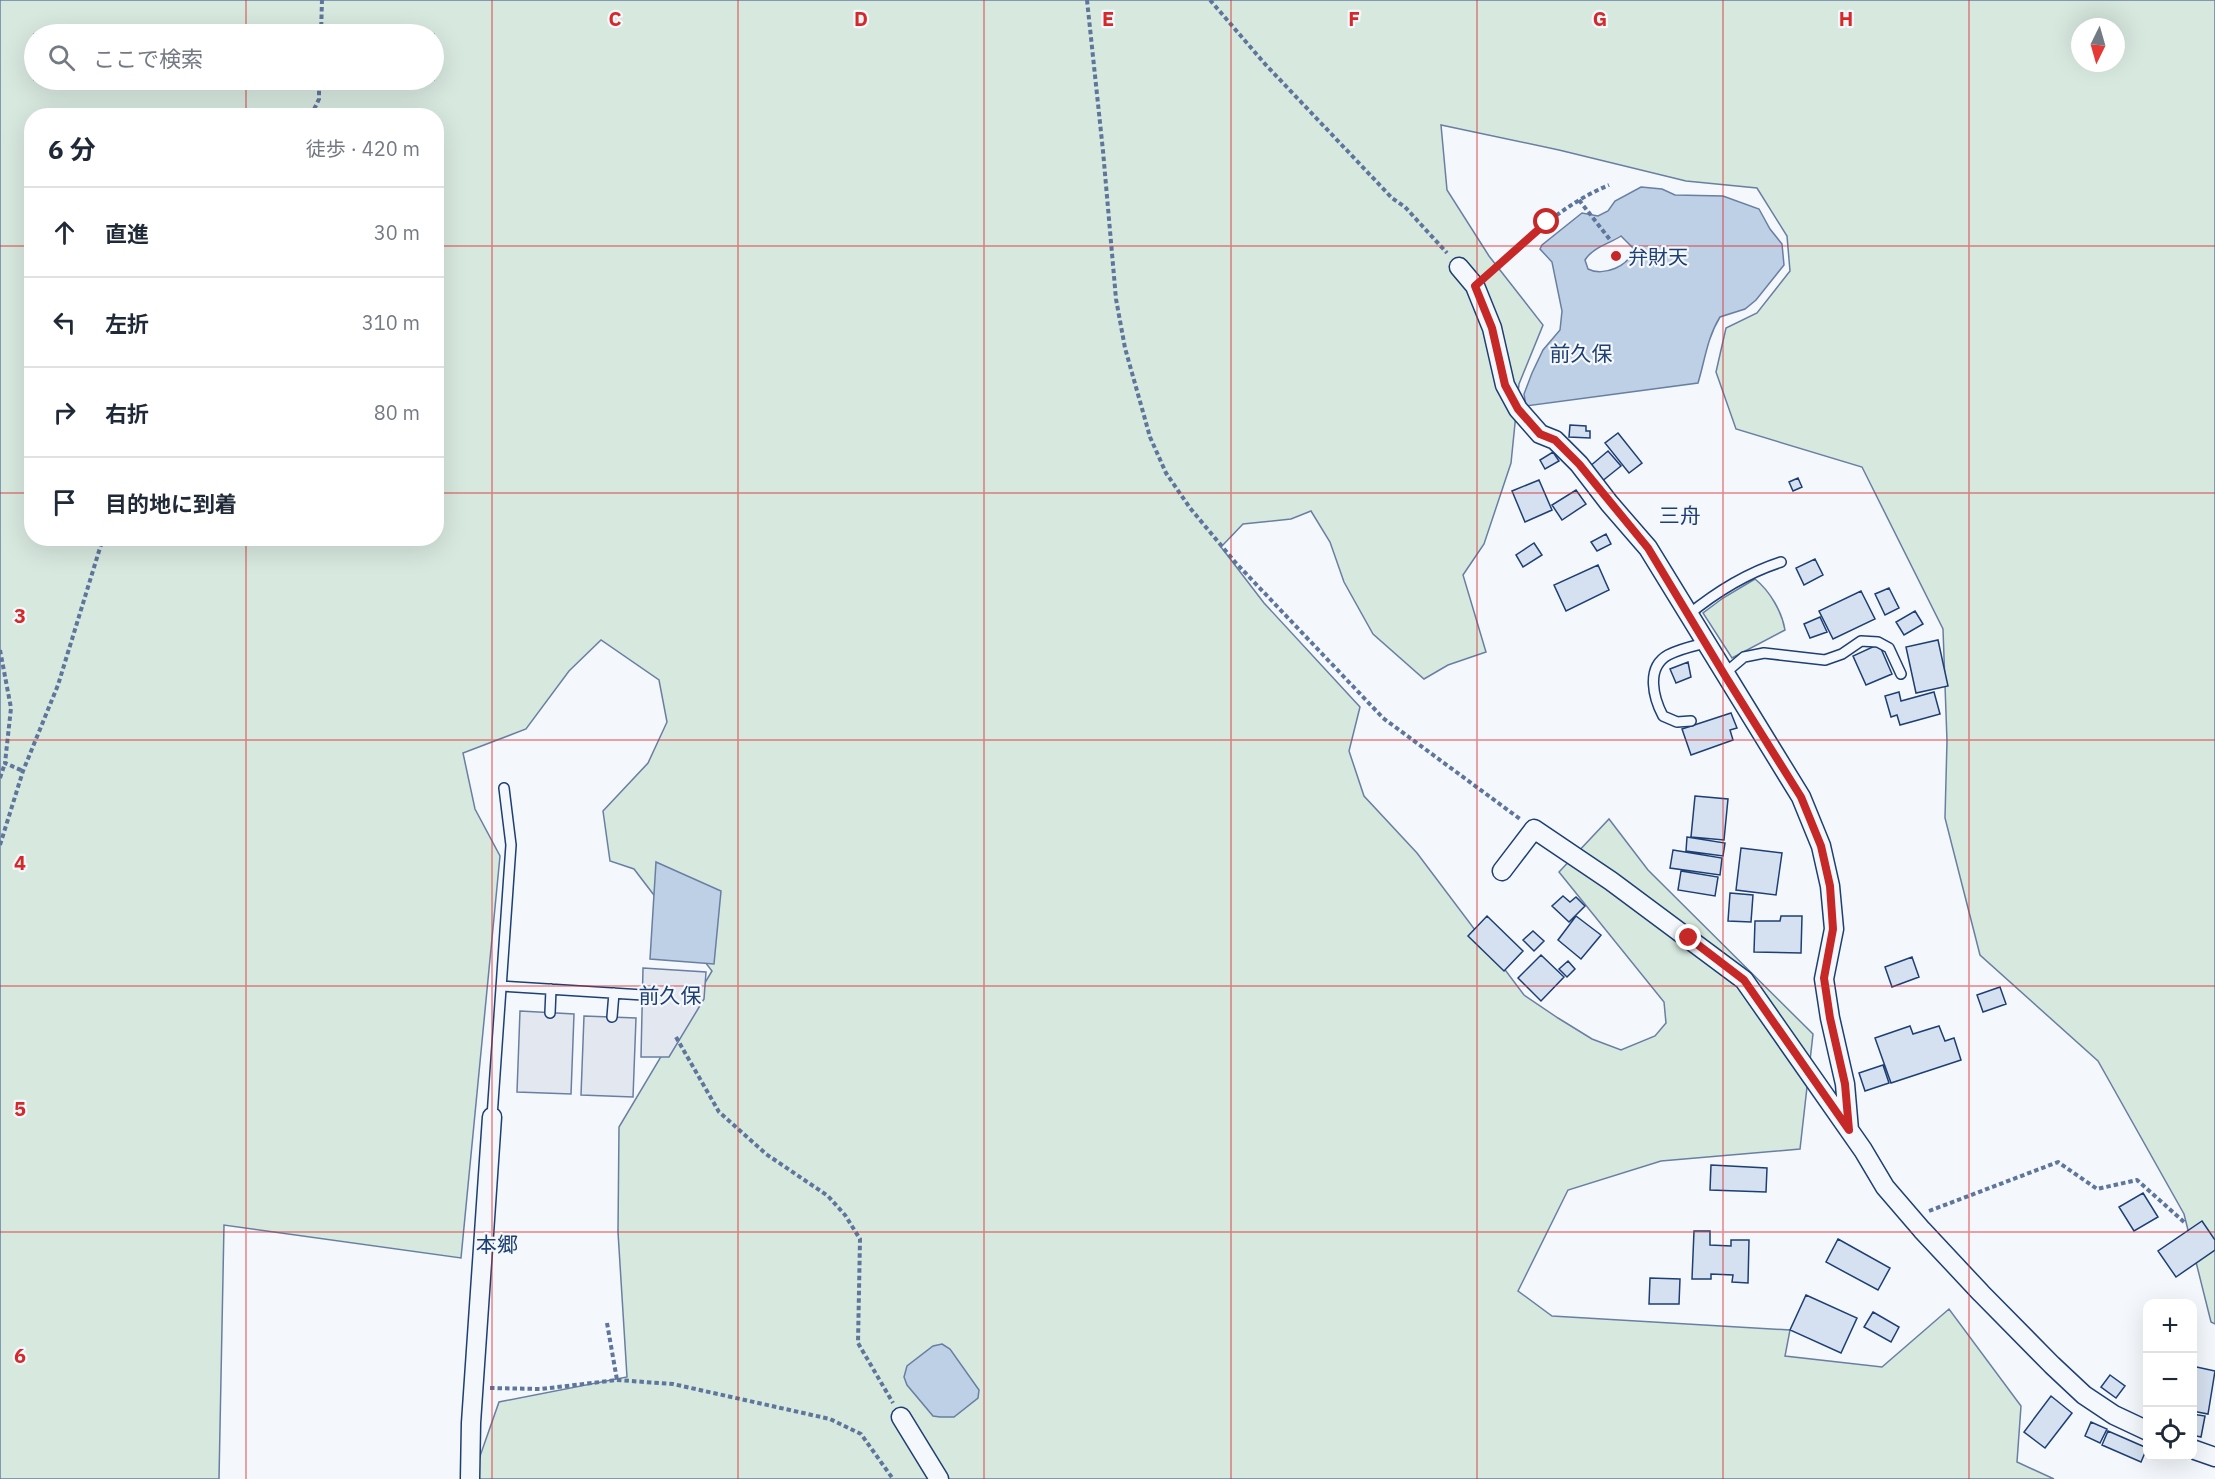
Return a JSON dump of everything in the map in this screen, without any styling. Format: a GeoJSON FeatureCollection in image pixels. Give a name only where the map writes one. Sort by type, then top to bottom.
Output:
{"type":"FeatureCollection","features":[{"type":"Feature","properties":{"kind":"street"},"geometry":{"type":"LineString","coordinates":[[1459,267],[1475,286],[1492,328],[1505,385],[1518,409],[1540,434],[1555,440],[1579,464],[1648,548],[1801,797],[1821,846],[1830,886],[1833,929],[1824,978],[1830,1018],[1845,1084],[1849,1130]]}},
{"type":"Feature","properties":{"kind":"street"},"geometry":{"type":"LineString","coordinates":[[1502,871],[1534,829],[1611,881],[1744,980],[1849,1130],[1885,1188],[1911,1218],[1981,1293],[2084,1395],[2114,1415],[2143,1429]]}},
{"type":"Feature","properties":{"kind":"street"},"geometry":{"type":"LineString","coordinates":[[470,1479],[492,1117]]}},
{"type":"Feature","properties":{"kind":"street"},"geometry":{"type":"LineString","coordinates":[[901,1417],[939,1479]]}},
{"type":"Feature","properties":{"kind":"street"},"geometry":{"type":"LineString","coordinates":[[2197,1450],[2215,1457]]}},
{"type":"Feature","properties":{"kind":"lane"},"geometry":{"type":"LineString","coordinates":[[1688,615],[1706,600],[1740,579],[1781,562]]}},
{"type":"Feature","properties":{"kind":"lane"},"geometry":{"type":"LineString","coordinates":[[1724,674],[1744,657],[1764,653],[1825,660],[1842,654],[1861,641],[1878,642],[1889,648],[1901,674]]}},
{"type":"Feature","properties":{"kind":"lane"},"geometry":{"type":"LineString","coordinates":[[1691,721],[1677,722],[1663,716],[1653,690],[1655,676],[1660,662],[1667,656],[1705,643]]}},
{"type":"Feature","properties":{"kind":"lane"},"geometry":{"type":"LineString","coordinates":[[492,1117],[511,845],[504,788]]}},
{"type":"Feature","properties":{"kind":"lane"},"geometry":{"type":"LineString","coordinates":[[501,986],[643,995]]}},
{"type":"Feature","properties":{"kind":"lane"},"geometry":{"type":"LineString","coordinates":[[550,1013],[551,989]]}},
{"type":"Feature","properties":{"kind":"lane"},"geometry":{"type":"LineString","coordinates":[[612,1017],[614,993]]}},
{"type":"Feature","properties":{"kind":"path"},"geometry":{"type":"LineString","coordinates":[[321,24],[322,0]]}},
{"type":"Feature","properties":{"kind":"path"},"geometry":{"type":"LineString","coordinates":[[1087,0],[1116,299],[1125,348],[1150,437],[1166,473],[1190,508],[1235,562],[1383,718],[1534,829]]}},
{"type":"Feature","properties":{"kind":"path"},"geometry":{"type":"LineString","coordinates":[[1210,0],[1265,64],[1392,198],[1405,207],[1459,267]]}},
{"type":"Feature","properties":{"kind":"path"},"geometry":{"type":"LineString","coordinates":[[315,108],[319,99],[319,90]]}},
{"type":"Feature","properties":{"kind":"path"},"geometry":{"type":"LineString","coordinates":[[1475,286],[1547,222],[1579,200],[1609,185]]}},
{"type":"Feature","properties":{"kind":"path"},"geometry":{"type":"LineString","coordinates":[[1579,200],[1611,241]]}},
{"type":"Feature","properties":{"kind":"path"},"geometry":{"type":"LineString","coordinates":[[0,845],[23,771],[58,685],[101,546]]}},
{"type":"Feature","properties":{"kind":"path"},"geometry":{"type":"LineString","coordinates":[[0,650],[11,708],[6,763],[0,778]]}},
{"type":"Feature","properties":{"kind":"path"},"geometry":{"type":"LineString","coordinates":[[6,763],[23,771]]}},
{"type":"Feature","properties":{"kind":"path"},"geometry":{"type":"LineString","coordinates":[[676,1037],[719,1112],[766,1154],[828,1196],[845,1215],[860,1239],[858,1343],[901,1417]]}},
{"type":"Feature","properties":{"kind":"path"},"geometry":{"type":"LineString","coordinates":[[1911,1218],[2058,1162],[2097,1189],[2137,1179],[2184,1222]]}},
{"type":"Feature","properties":{"kind":"path"},"geometry":{"type":"LineString","coordinates":[[607,1323],[617,1380]]}},
{"type":"Feature","properties":{"kind":"path"},"geometry":{"type":"LineString","coordinates":[[474,1387],[541,1389],[617,1380],[674,1384],[830,1419],[861,1434],[894,1479]]}},
{"type":"Feature","properties":{"kind":"shaded area"},"geometry":{"type":"Polygon","coordinates":[[[0,0],[2215,0],[2215,1324],[2211,1322],[2184,1214],[2098,1061],[1980,955],[1945,818],[1947,741],[1943,629],[1862,467],[1736,429],[1716,372],[1726,328],[1757,313],[1790,271],[1787,236],[1757,188],[1686,181],[1559,150],[1441,125],[1447,190],[1489,256],[1543,325],[1519,384],[1511,463],[1484,544],[1463,575],[1486,652],[1448,665],[1424,679],[1373,634],[1344,582],[1330,542],[1311,511],[1291,519],[1243,524],[1221,547],[1264,603],[1360,707],[1349,751],[1364,796],[1417,853],[1524,995],[1592,1039],[1621,1050],[1655,1036],[1666,1023],[1664,1002],[1559,872],[1609,819],[1648,870],[1813,1034],[1800,1149],[1661,1161],[1568,1190],[1518,1291],[1552,1316],[1790,1330],[1785,1356],[1882,1367],[1949,1309],[2021,1406],[2017,1462],[2054,1479],[472,1479],[499,1402],[627,1377],[618,1232],[619,1127],[712,971],[634,869],[610,861],[603,811],[648,763],[667,722],[659,680],[601,640],[569,671],[526,729],[463,753],[475,809],[500,856],[461,1258],[224,1225],[219,1479],[0,1479],[0,0]]]}},
{"type":"Feature","properties":{"kind":"shaded area"},"geometry":{"type":"Polygon","coordinates":[[[1755,579],[1774,602],[1785,630],[1732,658],[1703,613],[1755,579]]]}},
{"type":"Feature","properties":{"kind":"shaded area"},"geometry":{"type":"Polygon","coordinates":[[[643,968],[706,972],[704,999],[669,1057],[641,1057],[643,968]]]}},
{"type":"Feature","properties":{"kind":"shaded area"},"geometry":{"type":"Polygon","coordinates":[[[520,1011],[574,1014],[571,1094],[517,1092],[520,1011]]]}},
{"type":"Feature","properties":{"kind":"shaded area"},"geometry":{"type":"Polygon","coordinates":[[[584,1016],[636,1018],[633,1097],[581,1095],[584,1016]]]}},
{"type":"Feature","properties":{"kind":"water"},"geometry":{"type":"Polygon","coordinates":[[[1641,187],[1662,189],[1675,195],[1723,196],[1759,209],[1782,244],[1784,265],[1756,300],[1745,309],[1720,317],[1709,341],[1698,383],[1526,406],[1524,394],[1543,350],[1560,330],[1562,311],[1552,262],[1540,249],[1582,213],[1598,216],[1608,211],[1615,201],[1641,187]],[[1621,236],[1588,256],[1585,260],[1588,269],[1601,272],[1622,265],[1633,248],[1621,236]]]}},
{"type":"Feature","properties":{"kind":"water"},"geometry":{"type":"Polygon","coordinates":[[[656,862],[721,891],[714,964],[650,959],[656,862]]]}},
{"type":"Feature","properties":{"kind":"water"},"geometry":{"type":"Polygon","coordinates":[[[942,1344],[950,1349],[979,1390],[978,1398],[954,1417],[933,1416],[907,1385],[904,1377],[907,1366],[933,1346],[942,1344]]]}},
{"type":"Feature","properties":{"kind":"building"},"geometry":{"type":"Polygon","coordinates":[[[1570,425],[1586,426],[1586,431],[1590,431],[1590,438],[1569,437],[1570,425]]]}},
{"type":"Feature","properties":{"kind":"building"},"geometry":{"type":"Polygon","coordinates":[[[1618,433],[1642,463],[1629,473],[1605,443],[1618,433]]]}},
{"type":"Feature","properties":{"kind":"building"},"geometry":{"type":"Polygon","coordinates":[[[1608,451],[1621,466],[1601,482],[1589,467],[1608,451]]]}},
{"type":"Feature","properties":{"kind":"building"},"geometry":{"type":"Polygon","coordinates":[[[1553,452],[1559,461],[1545,469],[1540,460],[1553,452]]]}},
{"type":"Feature","properties":{"kind":"building"},"geometry":{"type":"Polygon","coordinates":[[[1798,478],[1802,487],[1793,491],[1789,482],[1798,478]]]}},
{"type":"Feature","properties":{"kind":"building"},"geometry":{"type":"Polygon","coordinates":[[[1539,480],[1552,510],[1525,522],[1512,491],[1539,480]]]}},
{"type":"Feature","properties":{"kind":"building"},"geometry":{"type":"Polygon","coordinates":[[[1576,490],[1586,504],[1562,520],[1552,505],[1576,490]]]}},
{"type":"Feature","properties":{"kind":"building"},"geometry":{"type":"Polygon","coordinates":[[[1606,534],[1611,544],[1597,551],[1591,542],[1606,534]]]}},
{"type":"Feature","properties":{"kind":"building"},"geometry":{"type":"Polygon","coordinates":[[[1534,543],[1542,555],[1523,567],[1516,555],[1534,543]]]}},
{"type":"Feature","properties":{"kind":"building"},"geometry":{"type":"Polygon","coordinates":[[[1815,559],[1823,575],[1804,585],[1796,568],[1815,559]]]}},
{"type":"Feature","properties":{"kind":"building"},"geometry":{"type":"Polygon","coordinates":[[[1598,565],[1609,590],[1566,611],[1554,585],[1598,565]]]}},
{"type":"Feature","properties":{"kind":"building"},"geometry":{"type":"Polygon","coordinates":[[[1889,588],[1899,608],[1885,615],[1875,594],[1889,588]]]}},
{"type":"Feature","properties":{"kind":"building"},"geometry":{"type":"Polygon","coordinates":[[[1861,591],[1875,619],[1833,639],[1819,611],[1861,591]]]}},
{"type":"Feature","properties":{"kind":"building"},"geometry":{"type":"Polygon","coordinates":[[[1915,611],[1923,624],[1904,635],[1896,622],[1915,611]]]}},
{"type":"Feature","properties":{"kind":"building"},"geometry":{"type":"Polygon","coordinates":[[[1820,617],[1827,632],[1810,638],[1804,624],[1820,617]]]}},
{"type":"Feature","properties":{"kind":"building"},"geometry":{"type":"Polygon","coordinates":[[[1938,640],[1948,686],[1916,693],[1906,647],[1938,640]]]}},
{"type":"Feature","properties":{"kind":"building"},"geometry":{"type":"Polygon","coordinates":[[[1879,644],[1892,674],[1866,685],[1853,656],[1879,644]]]}},
{"type":"Feature","properties":{"kind":"building"},"geometry":{"type":"Polygon","coordinates":[[[1688,662],[1691,677],[1676,683],[1670,669],[1688,662]]]}},
{"type":"Feature","properties":{"kind":"building"},"geometry":{"type":"Polygon","coordinates":[[[1899,692],[1901,701],[1934,692],[1940,714],[1900,725],[1897,715],[1891,717],[1885,696],[1899,692]]]}},
{"type":"Feature","properties":{"kind":"building"},"geometry":{"type":"Polygon","coordinates":[[[1731,713],[1737,728],[1730,730],[1733,740],[1691,755],[1682,729],[1731,713]]]}},
{"type":"Feature","properties":{"kind":"building"},"geometry":{"type":"Polygon","coordinates":[[[1695,796],[1728,799],[1724,840],[1691,837],[1695,796]]]}},
{"type":"Feature","properties":{"kind":"building"},"geometry":{"type":"Polygon","coordinates":[[[1687,837],[1725,843],[1723,856],[1686,851],[1687,837]]]}},
{"type":"Feature","properties":{"kind":"building"},"geometry":{"type":"Polygon","coordinates":[[[1741,848],[1782,853],[1776,895],[1736,890],[1741,848]]]}},
{"type":"Feature","properties":{"kind":"building"},"geometry":{"type":"Polygon","coordinates":[[[1673,850],[1722,858],[1720,875],[1670,868],[1673,850]]]}},
{"type":"Feature","properties":{"kind":"building"},"geometry":{"type":"Polygon","coordinates":[[[1681,871],[1718,877],[1715,896],[1678,890],[1681,871]]]}},
{"type":"Feature","properties":{"kind":"building"},"geometry":{"type":"Polygon","coordinates":[[[1730,893],[1753,895],[1751,922],[1728,921],[1730,893]]]}},
{"type":"Feature","properties":{"kind":"building"},"geometry":{"type":"Polygon","coordinates":[[[1563,896],[1570,902],[1576,897],[1585,906],[1569,922],[1552,906],[1563,896]]]}},
{"type":"Feature","properties":{"kind":"building"},"geometry":{"type":"Polygon","coordinates":[[[1487,916],[1523,951],[1504,971],[1468,936],[1487,916]]]}},
{"type":"Feature","properties":{"kind":"building"},"geometry":{"type":"Polygon","coordinates":[[[1576,916],[1601,935],[1581,959],[1558,940],[1576,916]]]}},
{"type":"Feature","properties":{"kind":"building"},"geometry":{"type":"Polygon","coordinates":[[[1781,916],[1802,916],[1801,953],[1754,952],[1755,921],[1780,921],[1781,916]]]}},
{"type":"Feature","properties":{"kind":"building"},"geometry":{"type":"Polygon","coordinates":[[[1533,931],[1544,941],[1534,951],[1523,940],[1533,931]]]}},
{"type":"Feature","properties":{"kind":"building"},"geometry":{"type":"Polygon","coordinates":[[[1541,955],[1564,977],[1541,1001],[1518,978],[1541,955]]]}},
{"type":"Feature","properties":{"kind":"building"},"geometry":{"type":"Polygon","coordinates":[[[1912,957],[1919,977],[1892,987],[1885,967],[1912,957]]]}},
{"type":"Feature","properties":{"kind":"building"},"geometry":{"type":"Polygon","coordinates":[[[1568,961],[1575,969],[1567,977],[1559,969],[1568,961]]]}},
{"type":"Feature","properties":{"kind":"building"},"geometry":{"type":"Polygon","coordinates":[[[2000,987],[2006,1004],[1983,1012],[1977,995],[2000,987]]]}},
{"type":"Feature","properties":{"kind":"building"},"geometry":{"type":"Polygon","coordinates":[[[1910,1026],[1913,1034],[1939,1026],[1945,1041],[1954,1038],[1961,1060],[1891,1083],[1875,1038],[1910,1026]]]}},
{"type":"Feature","properties":{"kind":"building"},"geometry":{"type":"Polygon","coordinates":[[[1883,1065],[1889,1083],[1865,1091],[1859,1073],[1883,1065]]]}},
{"type":"Feature","properties":{"kind":"building"},"geometry":{"type":"Polygon","coordinates":[[[1711,1165],[1767,1168],[1766,1192],[1710,1190],[1711,1165]]]}},
{"type":"Feature","properties":{"kind":"building"},"geometry":{"type":"Polygon","coordinates":[[[2143,1193],[2158,1217],[2134,1231],[2119,1207],[2143,1193]]]}},
{"type":"Feature","properties":{"kind":"building"},"geometry":{"type":"Polygon","coordinates":[[[2202,1221],[2215,1240],[2215,1250],[2176,1277],[2158,1251],[2202,1221]]]}},
{"type":"Feature","properties":{"kind":"building"},"geometry":{"type":"Polygon","coordinates":[[[1694,1231],[1710,1231],[1710,1245],[1731,1246],[1731,1240],[1749,1240],[1748,1283],[1732,1282],[1733,1275],[1711,1274],[1711,1279],[1692,1279],[1694,1231]]]}},
{"type":"Feature","properties":{"kind":"building"},"geometry":{"type":"Polygon","coordinates":[[[1838,1239],[1890,1268],[1878,1290],[1826,1262],[1838,1239]]]}},
{"type":"Feature","properties":{"kind":"building"},"geometry":{"type":"Polygon","coordinates":[[[1650,1278],[1680,1279],[1679,1304],[1649,1304],[1650,1278]]]}},
{"type":"Feature","properties":{"kind":"building"},"geometry":{"type":"Polygon","coordinates":[[[1806,1295],[1857,1318],[1841,1353],[1790,1330],[1806,1295]]]}},
{"type":"Feature","properties":{"kind":"building"},"geometry":{"type":"Polygon","coordinates":[[[1873,1312],[1899,1327],[1891,1342],[1864,1327],[1873,1312]]]}},
{"type":"Feature","properties":{"kind":"building"},"geometry":{"type":"Polygon","coordinates":[[[2197,1367],[2215,1371],[2208,1414],[2197,1412],[2197,1367]]]}},
{"type":"Feature","properties":{"kind":"building"},"geometry":{"type":"Polygon","coordinates":[[[2110,1375],[2125,1386],[2116,1398],[2101,1387],[2110,1375]]]}},
{"type":"Feature","properties":{"kind":"building"},"geometry":{"type":"Polygon","coordinates":[[[2051,1396],[2072,1413],[2045,1448],[2024,1432],[2051,1396]]]}},
{"type":"Feature","properties":{"kind":"building"},"geometry":{"type":"Polygon","coordinates":[[[2197,1415],[2205,1416],[2201,1437],[2197,1436],[2197,1415]]]}},
{"type":"Feature","properties":{"kind":"building"},"geometry":{"type":"Polygon","coordinates":[[[2091,1422],[2107,1429],[2100,1443],[2085,1436],[2091,1422]]]}},
{"type":"Feature","properties":{"kind":"building"},"geometry":{"type":"Polygon","coordinates":[[[2108,1431],[2143,1446],[2143,1457],[2141,1462],[2102,1445],[2108,1431]]]}},
{"type":"Feature","properties":{"kind":"place","name":"弁財天"},"geometry":{"type":"Point","coordinates":[1616,256]}},
{"type":"Feature","properties":{"kind":"district","name":"前久保"},"geometry":{"type":"Point","coordinates":[1581,353]}},
{"type":"Feature","properties":{"kind":"district","name":"三舟"},"geometry":{"type":"Point","coordinates":[1680,515]}},
{"type":"Feature","properties":{"kind":"district","name":"前久保"},"geometry":{"type":"Point","coordinates":[670,995]}},
{"type":"Feature","properties":{"kind":"district","name":"本郷"},"geometry":{"type":"Point","coordinates":[497,1244]}},
{"type":"Feature","properties":{"kind":"route"},"geometry":{"type":"LineString","coordinates":[[1547,222],[1475,286],[1492,328],[1505,385],[1518,409],[1540,434],[1555,440],[1579,464],[1648,548],[1801,797],[1821,846],[1830,886],[1833,929],[1824,978],[1830,1018],[1845,1084],[1849,1130],[1744,980],[1689,938]]}}]}
